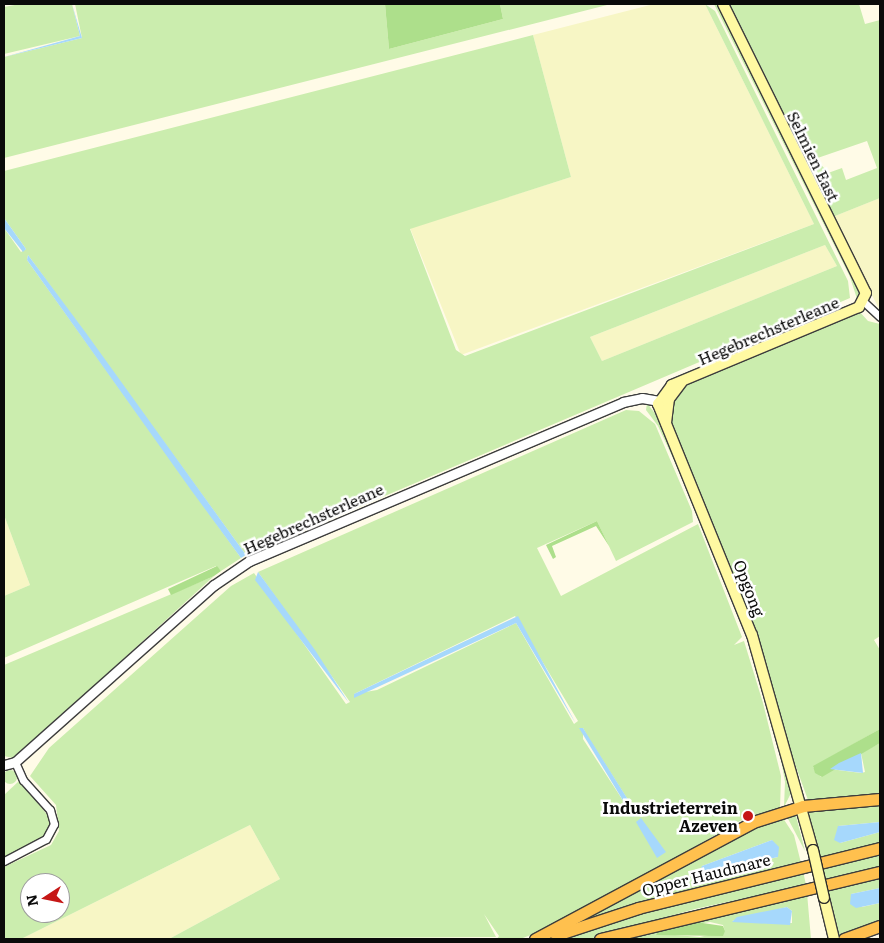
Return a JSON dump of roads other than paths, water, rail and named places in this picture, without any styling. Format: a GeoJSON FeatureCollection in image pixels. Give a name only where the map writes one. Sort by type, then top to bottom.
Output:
{"type":"FeatureCollection","features":[{"type":"Feature","properties":{"kind":"highway"},"geometry":{"type":"LineString","coordinates":[[535,939],[554,932],[722,836],[800,807],[880,799]]}},
{"type":"Feature","properties":{"kind":"highway","name":"Opper Haudmare"},"geometry":{"type":"LineString","coordinates":[[542,939],[554,932],[638,908],[880,848]]}},
{"type":"Feature","properties":{"kind":"highway"},"geometry":{"type":"LineString","coordinates":[[600,939],[694,913],[880,872]]}},
{"type":"Feature","properties":{"kind":"highway"},"geometry":{"type":"LineString","coordinates":[[844,939],[880,926]]}},
{"type":"Feature","properties":{"kind":"main road","name":"Selmien East"},"geometry":{"type":"LineString","coordinates":[[723,4],[865,288],[864,302]]}},
{"type":"Feature","properties":{"kind":"main road","name":"Hegebrechsterleane"},"geometry":{"type":"LineString","coordinates":[[663,402],[667,388],[864,302]]}},
{"type":"Feature","properties":{"kind":"main road","name":"Opgong"},"geometry":{"type":"LineString","coordinates":[[663,402],[666,424],[749,627],[790,769],[821,899]]}},
{"type":"Feature","properties":{"kind":"main road"},"geometry":{"type":"LineString","coordinates":[[821,899],[827,939]]}},
{"type":"Feature","properties":{"kind":"main road"},"geometry":{"type":"LineString","coordinates":[[821,899],[834,939]]}},
{"type":"Feature","properties":{"kind":"street"},"geometry":{"type":"LineString","coordinates":[[864,302],[880,317]]}},
{"type":"Feature","properties":{"kind":"street","name":"Hegebrechsterleane"},"geometry":{"type":"LineString","coordinates":[[4,765],[14,762],[190,604],[249,561],[623,402],[663,402]]}},
{"type":"Feature","properties":{"kind":"street"},"geometry":{"type":"LineString","coordinates":[[4,861],[46,839],[54,824],[14,762]]}},
{"type":"Feature","properties":{"kind":"water"},"geometry":{"type":"Polygon","coordinates":[[[72,4],[82,38],[4,57],[80,36],[72,4]]]}},
{"type":"Feature","properties":{"kind":"water"},"geometry":{"type":"Polygon","coordinates":[[[4,218],[26,249],[23,252],[4,228],[4,218]]]}},
{"type":"Feature","properties":{"kind":"water"},"geometry":{"type":"Polygon","coordinates":[[[28,255],[246,555],[241,558],[191,490],[27,260],[28,255]]]}},
{"type":"Feature","properties":{"kind":"water"},"geometry":{"type":"Polygon","coordinates":[[[258,572],[315,650],[349,703],[255,580],[258,572]]]}},
{"type":"Feature","properties":{"kind":"water"},"geometry":{"type":"Polygon","coordinates":[[[518,616],[576,724],[516,623],[354,698],[354,694],[518,616]]]}},
{"type":"Feature","properties":{"kind":"water"},"geometry":{"type":"Polygon","coordinates":[[[579,728],[583,728],[637,814],[633,817],[579,728]]]}},
{"type":"Feature","properties":{"kind":"water"},"geometry":{"type":"Polygon","coordinates":[[[861,753],[863,773],[830,769],[839,763],[861,753]]]}},
{"type":"Feature","properties":{"kind":"water"},"geometry":{"type":"Polygon","coordinates":[[[641,818],[666,852],[657,858],[636,822],[641,818]]]}},
{"type":"Feature","properties":{"kind":"water"},"geometry":{"type":"Polygon","coordinates":[[[880,822],[880,832],[840,843],[834,840],[838,826],[880,822]]]}},
{"type":"Feature","properties":{"kind":"water"},"geometry":{"type":"Polygon","coordinates":[[[772,840],[779,847],[778,857],[698,875],[702,866],[772,840]]]}},
{"type":"Feature","properties":{"kind":"water"},"geometry":{"type":"Polygon","coordinates":[[[880,888],[880,903],[856,908],[850,904],[851,894],[880,888]]]}},
{"type":"Feature","properties":{"kind":"water"},"geometry":{"type":"Polygon","coordinates":[[[787,907],[792,911],[790,925],[732,922],[737,917],[787,907]]]}},
{"type":"Feature","properties":{"kind":"place","name":"Industrieterrein Azeven"},"geometry":{"type":"Point","coordinates":[748,816]}}]}
